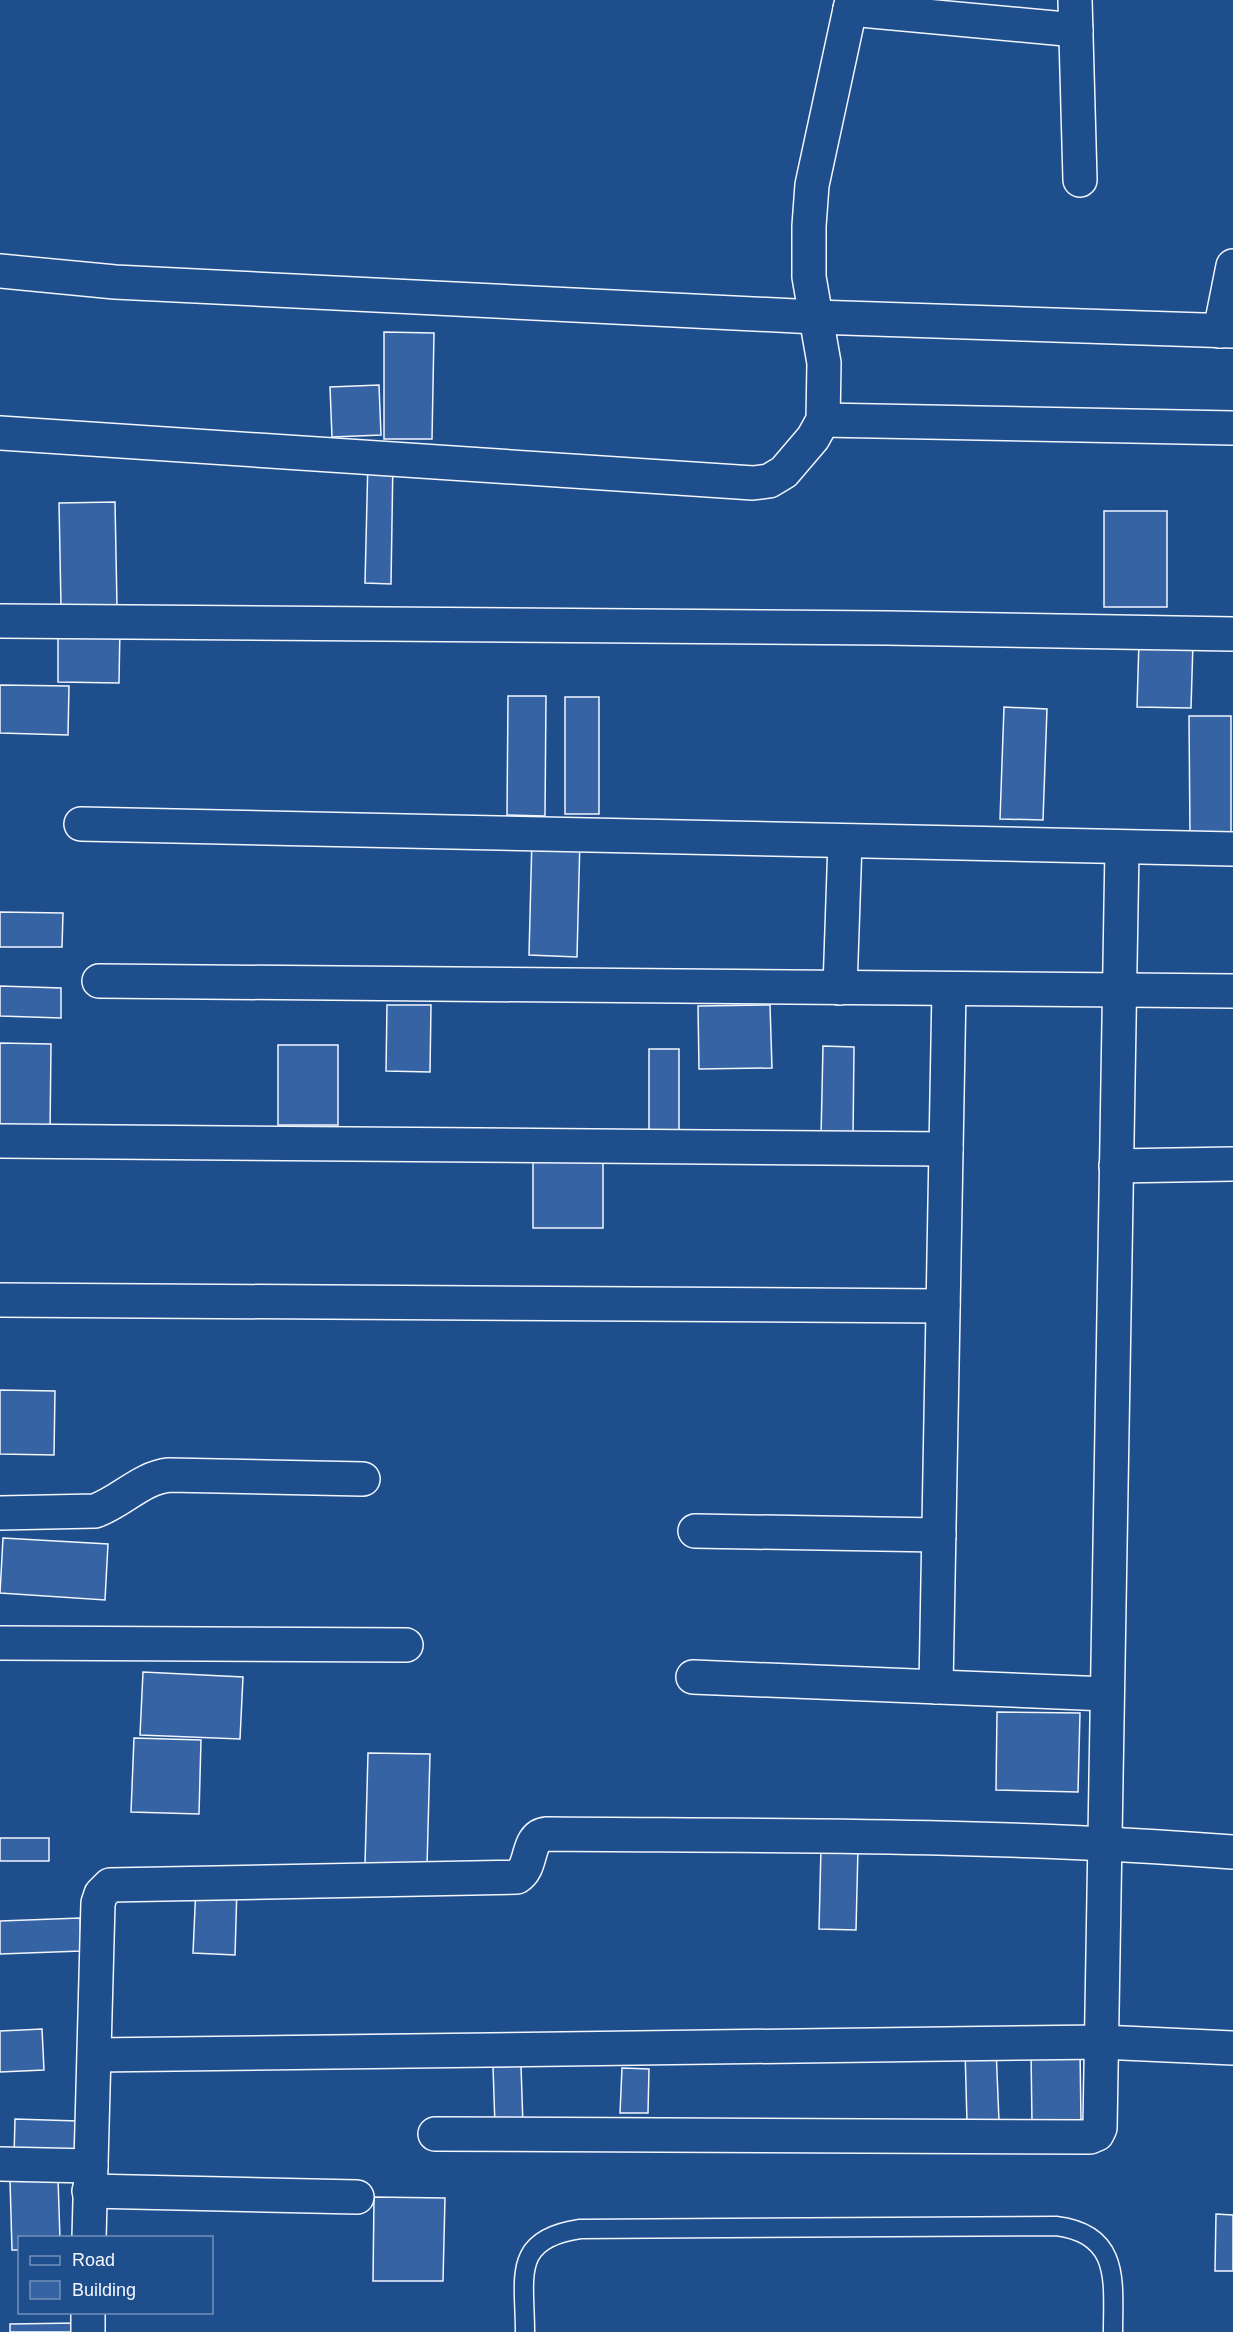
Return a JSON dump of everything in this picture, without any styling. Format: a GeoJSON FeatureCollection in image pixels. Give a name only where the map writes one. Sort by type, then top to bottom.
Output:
{"type":"FeatureCollection","features":[{"type":"Feature","properties":{"kind":"street"},"geometry":{"type":"LineString","coordinates":[[0,433],[753,483],[769,481],[784,472],[813,438],[823,420],[824,363],[809,277],[812,185],[851,4],[1076,15],[1080,180]]}},
{"type":"Feature","properties":{"kind":"street"},"geometry":{"type":"LineString","coordinates":[[0,271],[115,282],[815,317],[1227,331],[1233,266]]}},
{"type":"Feature","properties":{"kind":"street"},"geometry":{"type":"LineString","coordinates":[[823,420],[1233,428]]}},
{"type":"Feature","properties":{"kind":"street"},"geometry":{"type":"LineString","coordinates":[[0,621],[886,628],[1233,634]]}},
{"type":"Feature","properties":{"kind":"street"},"geometry":{"type":"LineString","coordinates":[[81,824],[1122,849],[1233,849]]}},
{"type":"Feature","properties":{"kind":"street"},"geometry":{"type":"LineString","coordinates":[[840,988],[845,842]]}},
{"type":"Feature","properties":{"kind":"street"},"geometry":{"type":"LineString","coordinates":[[435,2134],[1090,2138],[1097,2134],[1100,2128],[1122,849]]}},
{"type":"Feature","properties":{"kind":"street"},"geometry":{"type":"LineString","coordinates":[[99,981],[1233,991]]}},
{"type":"Feature","properties":{"kind":"street"},"geometry":{"type":"LineString","coordinates":[[936,1687],[949,989]]}},
{"type":"Feature","properties":{"kind":"street"},"geometry":{"type":"LineString","coordinates":[[0,1141],[946,1149]]}},
{"type":"Feature","properties":{"kind":"street"},"geometry":{"type":"LineString","coordinates":[[1116,1166],[1233,1164]]}},
{"type":"Feature","properties":{"kind":"street"},"geometry":{"type":"LineString","coordinates":[[0,1300],[943,1306]]}},
{"type":"Feature","properties":{"kind":"street"},"geometry":{"type":"LineString","coordinates":[[0,1513],[94,1511],[107,1507],[145,1482],[169,1475],[363,1479]]}},
{"type":"Feature","properties":{"kind":"street"},"geometry":{"type":"LineString","coordinates":[[694,1531],[939,1535]]}},
{"type":"Feature","properties":{"kind":"street"},"geometry":{"type":"LineString","coordinates":[[0,1643],[406,1645]]}},
{"type":"Feature","properties":{"kind":"street"},"geometry":{"type":"LineString","coordinates":[[693,1677],[1107,1694]]}},
{"type":"Feature","properties":{"kind":"street"},"geometry":{"type":"LineString","coordinates":[[89,2236],[98,1903],[101,1894],[110,1885],[517,1877],[526,1870],[532,1845],[538,1837],[547,1834],[934,1837],[1105,1842],[1233,1852]]}},
{"type":"Feature","properties":{"kind":"street"},"geometry":{"type":"LineString","coordinates":[[95,2055],[1101,2042],[1233,2048]]}},
{"type":"Feature","properties":{"kind":"street"},"geometry":{"type":"LineString","coordinates":[[0,2164],[90,2179],[357,2197]]}},
{"type":"Feature","properties":{"kind":"street"},"geometry":{"type":"LineString","coordinates":[[88,2314],[88,2332]]}},
{"type":"Feature","properties":{"kind":"lane"},"geometry":{"type":"LineString","coordinates":[[525,2332],[524,2262],[532,2250],[554,2232],[580,2229],[1056,2226],[1073,2228],[1099,2246],[1111,2261],[1113,2332]]}},
{"type":"Feature","properties":{"kind":"building"},"geometry":{"type":"Polygon","coordinates":[[[384,332],[434,333],[432,439],[384,439],[384,332]]]}},
{"type":"Feature","properties":{"kind":"building"},"geometry":{"type":"Polygon","coordinates":[[[379,385],[381,435],[332,437],[330,387],[379,385]]]}},
{"type":"Feature","properties":{"kind":"building"},"geometry":{"type":"Polygon","coordinates":[[[368,459],[393,459],[391,584],[365,583],[368,459]]]}},
{"type":"Feature","properties":{"kind":"building"},"geometry":{"type":"Polygon","coordinates":[[[115,502],[117,606],[61,606],[59,503],[115,502]]]}},
{"type":"Feature","properties":{"kind":"building"},"geometry":{"type":"Polygon","coordinates":[[[1104,511],[1167,511],[1167,607],[1104,607],[1104,511]]]}},
{"type":"Feature","properties":{"kind":"building"},"geometry":{"type":"Polygon","coordinates":[[[58,626],[120,626],[119,683],[58,682],[58,626]]]}},
{"type":"Feature","properties":{"kind":"building"},"geometry":{"type":"Polygon","coordinates":[[[1139,641],[1193,642],[1191,708],[1137,707],[1139,641]]]}},
{"type":"Feature","properties":{"kind":"building"},"geometry":{"type":"Polygon","coordinates":[[[0,685],[69,686],[68,735],[0,733],[0,685]]]}},
{"type":"Feature","properties":{"kind":"building"},"geometry":{"type":"Polygon","coordinates":[[[508,696],[546,696],[545,816],[507,815],[508,696]]]}},
{"type":"Feature","properties":{"kind":"building"},"geometry":{"type":"Polygon","coordinates":[[[565,697],[599,697],[599,814],[565,814],[565,697]]]}},
{"type":"Feature","properties":{"kind":"building"},"geometry":{"type":"Polygon","coordinates":[[[1004,707],[1047,709],[1043,820],[1000,819],[1004,707]]]}},
{"type":"Feature","properties":{"kind":"building"},"geometry":{"type":"Polygon","coordinates":[[[1189,716],[1231,716],[1231,835],[1190,836],[1189,716]]]}},
{"type":"Feature","properties":{"kind":"building"},"geometry":{"type":"Polygon","coordinates":[[[532,837],[580,838],[577,957],[529,955],[532,837]]]}},
{"type":"Feature","properties":{"kind":"building"},"geometry":{"type":"Polygon","coordinates":[[[0,912],[63,913],[62,947],[0,947],[0,912]]]}},
{"type":"Feature","properties":{"kind":"building"},"geometry":{"type":"Polygon","coordinates":[[[0,986],[61,988],[61,1018],[0,1016],[0,986]]]}},
{"type":"Feature","properties":{"kind":"building"},"geometry":{"type":"Polygon","coordinates":[[[387,1005],[431,1005],[430,1072],[386,1071],[387,1005]]]}},
{"type":"Feature","properties":{"kind":"building"},"geometry":{"type":"Polygon","coordinates":[[[770,1005],[772,1068],[699,1069],[698,1006],[770,1005]]]}},
{"type":"Feature","properties":{"kind":"building"},"geometry":{"type":"Polygon","coordinates":[[[0,1043],[51,1044],[50,1134],[0,1133],[0,1043]]]}},
{"type":"Feature","properties":{"kind":"building"},"geometry":{"type":"Polygon","coordinates":[[[278,1045],[338,1045],[338,1125],[278,1125],[278,1045]]]}},
{"type":"Feature","properties":{"kind":"building"},"geometry":{"type":"Polygon","coordinates":[[[823,1046],[854,1047],[853,1138],[821,1137],[823,1046]]]}},
{"type":"Feature","properties":{"kind":"building"},"geometry":{"type":"Polygon","coordinates":[[[649,1049],[679,1049],[679,1134],[649,1134],[649,1049]]]}},
{"type":"Feature","properties":{"kind":"building"},"geometry":{"type":"Polygon","coordinates":[[[533,1150],[603,1150],[603,1228],[533,1228],[533,1150]]]}},
{"type":"Feature","properties":{"kind":"building"},"geometry":{"type":"Polygon","coordinates":[[[0,1390],[55,1391],[54,1455],[0,1454],[0,1390]]]}},
{"type":"Feature","properties":{"kind":"building"},"geometry":{"type":"Polygon","coordinates":[[[3,1538],[108,1544],[105,1600],[0,1593],[3,1538]]]}},
{"type":"Feature","properties":{"kind":"building"},"geometry":{"type":"Polygon","coordinates":[[[143,1672],[243,1677],[240,1739],[140,1735],[143,1672]]]}},
{"type":"Feature","properties":{"kind":"building"},"geometry":{"type":"Polygon","coordinates":[[[997,1712],[1080,1713],[1078,1792],[996,1790],[997,1712]]]}},
{"type":"Feature","properties":{"kind":"building"},"geometry":{"type":"Polygon","coordinates":[[[134,1738],[201,1740],[199,1814],[131,1812],[134,1738]]]}},
{"type":"Feature","properties":{"kind":"building"},"geometry":{"type":"Polygon","coordinates":[[[368,1753],[430,1754],[427,1867],[365,1865],[368,1753]]]}},
{"type":"Feature","properties":{"kind":"building"},"geometry":{"type":"Polygon","coordinates":[[[0,1838],[49,1838],[49,1861],[0,1861],[0,1838]]]}},
{"type":"Feature","properties":{"kind":"building"},"geometry":{"type":"Polygon","coordinates":[[[821,1847],[858,1848],[856,1930],[819,1929],[821,1847]]]}},
{"type":"Feature","properties":{"kind":"building"},"geometry":{"type":"Polygon","coordinates":[[[196,1886],[237,1887],[235,1955],[193,1953],[196,1886]]]}},
{"type":"Feature","properties":{"kind":"building"},"geometry":{"type":"Polygon","coordinates":[[[80,1918],[81,1951],[0,1954],[0,1921],[80,1918]]]}},
{"type":"Feature","properties":{"kind":"building"},"geometry":{"type":"Polygon","coordinates":[[[42,2029],[44,2070],[0,2072],[0,2031],[42,2029]]]}},
{"type":"Feature","properties":{"kind":"building"},"geometry":{"type":"Polygon","coordinates":[[[996,2048],[999,2121],[967,2122],[965,2050],[996,2048]]]}},
{"type":"Feature","properties":{"kind":"building"},"geometry":{"type":"Polygon","coordinates":[[[1080,2050],[1081,2121],[1032,2123],[1031,2052],[1080,2050]]]}},
{"type":"Feature","properties":{"kind":"building"},"geometry":{"type":"Polygon","coordinates":[[[521,2066],[523,2126],[495,2126],[493,2067],[521,2066]]]}},
{"type":"Feature","properties":{"kind":"building"},"geometry":{"type":"Polygon","coordinates":[[[622,2068],[649,2069],[648,2113],[620,2113],[622,2068]]]}},
{"type":"Feature","properties":{"kind":"building"},"geometry":{"type":"Polygon","coordinates":[[[15,2119],[78,2121],[77,2157],[14,2156],[15,2119]]]}},
{"type":"Feature","properties":{"kind":"building"},"geometry":{"type":"Polygon","coordinates":[[[58,2179],[60,2236],[18,2236],[18,2250],[12,2250],[10,2180],[58,2179]]]}},
{"type":"Feature","properties":{"kind":"building"},"geometry":{"type":"Polygon","coordinates":[[[374,2197],[445,2198],[443,2281],[373,2281],[374,2197]]]}},
{"type":"Feature","properties":{"kind":"building"},"geometry":{"type":"Polygon","coordinates":[[[1216,2214],[1233,2215],[1233,2271],[1215,2271],[1216,2214]]]}},
{"type":"Feature","properties":{"kind":"building"},"geometry":{"type":"Polygon","coordinates":[[[77,2323],[77,2332],[10,2332],[10,2324],[77,2323]]]}}]}
